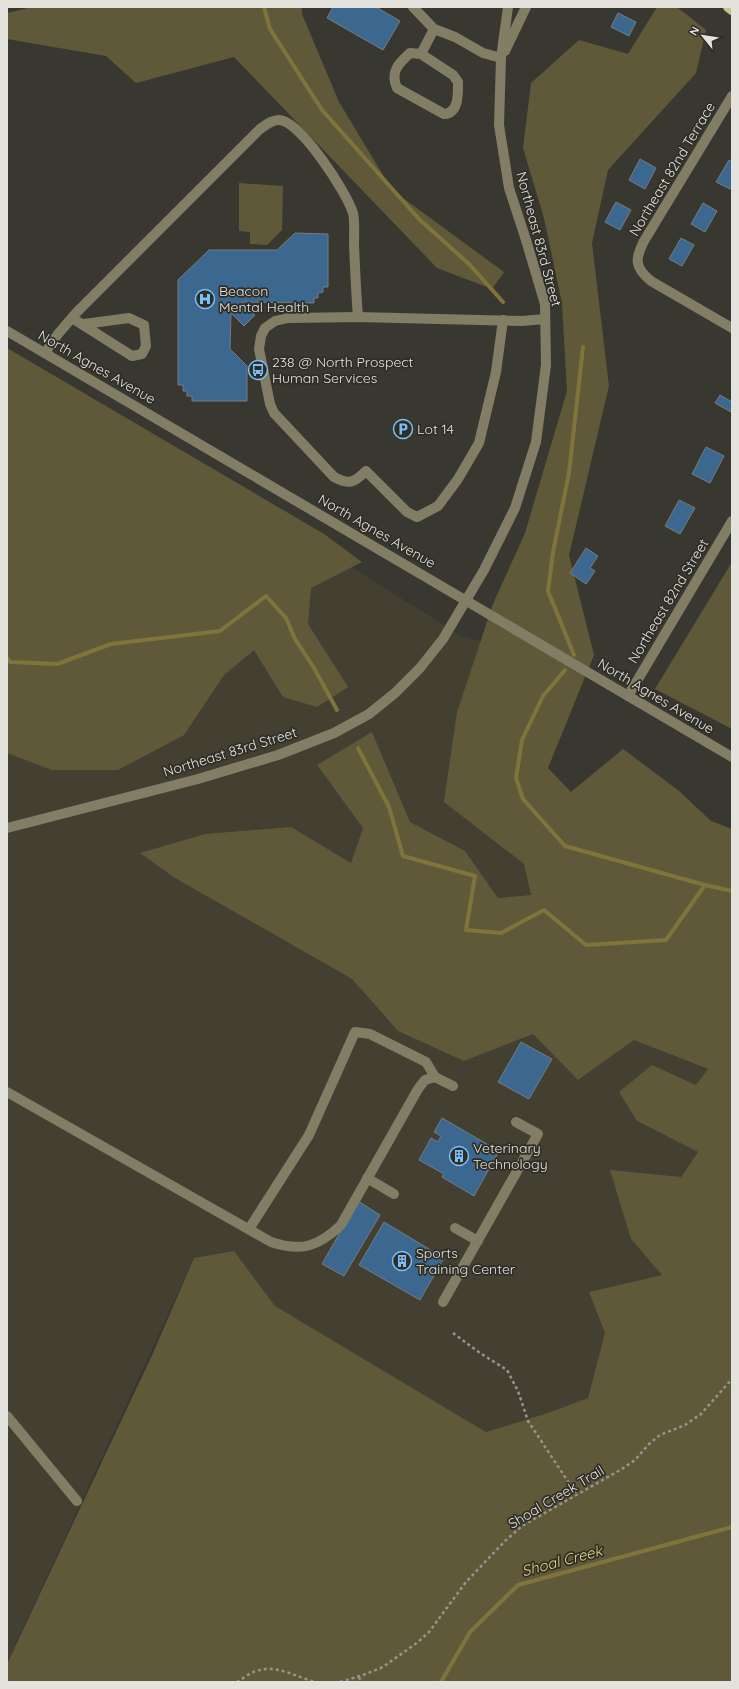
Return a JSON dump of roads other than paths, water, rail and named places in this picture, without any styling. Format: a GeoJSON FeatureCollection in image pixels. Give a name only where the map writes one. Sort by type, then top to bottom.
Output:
{"type":"FeatureCollection","features":[{"type":"Feature","properties":{"kind":"main road"},"geometry":{"type":"LineString","coordinates":[[728,7],[732,10]]}},
{"type":"Feature","properties":{"kind":"street"},"geometry":{"type":"LineString","coordinates":[[413,7],[434,29],[455,37],[483,53],[501,58]]}},
{"type":"Feature","properties":{"kind":"street","name":"Northeast 83rd Street"},"geometry":{"type":"LineString","coordinates":[[7,828],[198,779],[278,755],[334,733],[369,714],[395,694],[420,668],[443,639],[484,570],[515,508],[536,442],[546,365],[545,304],[509,188],[499,125],[501,58],[508,7]]}},
{"type":"Feature","properties":{"kind":"street","name":"Northeast 83rd Street"},"geometry":{"type":"LineString","coordinates":[[501,58],[526,7]]}},
{"type":"Feature","properties":{"kind":"street"},"geometry":{"type":"LineString","coordinates":[[420,54],[434,29]]}},
{"type":"Feature","properties":{"kind":"street"},"geometry":{"type":"LineString","coordinates":[[410,53],[420,54],[453,76],[458,82],[457,98],[454,109],[449,114],[444,114],[398,88],[394,80],[394,73],[400,62],[410,53]]}},
{"type":"Feature","properties":{"kind":"street","name":"Northeast 82nd Terrace"},"geometry":{"type":"LineString","coordinates":[[732,96],[644,241],[637,258],[638,265],[643,274],[651,281],[732,328]]}},
{"type":"Feature","properties":{"kind":"street"},"geometry":{"type":"LineString","coordinates":[[45,353],[58,334],[72,318],[260,129],[271,121],[280,120],[289,123],[297,130],[322,159],[336,179],[353,214],[358,317]]}},
{"type":"Feature","properties":{"kind":"street"},"geometry":{"type":"LineString","coordinates":[[503,320],[496,372],[478,443],[458,479],[438,506],[417,517],[407,512],[366,471],[358,479],[350,482],[342,481],[334,477],[274,413],[270,404],[259,349],[261,336],[265,328],[275,321],[288,318],[358,317],[503,320],[545,319]]}},
{"type":"Feature","properties":{"kind":"street"},"geometry":{"type":"LineString","coordinates":[[72,318],[84,324],[132,356],[142,354],[146,346],[144,325],[136,320],[129,318],[84,324]]}},
{"type":"Feature","properties":{"kind":"street","name":"North Agnes Avenue"},"geometry":{"type":"LineString","coordinates":[[7,331],[732,757]]}},
{"type":"Feature","properties":{"kind":"street","name":"Northeast 82nd Street"},"geometry":{"type":"LineString","coordinates":[[628,696],[732,521]]}},
{"type":"Feature","properties":{"kind":"street"},"geometry":{"type":"LineString","coordinates":[[249,1229],[308,1135],[355,1032],[370,1034],[426,1062],[435,1077],[452,1086]]}},
{"type":"Feature","properties":{"kind":"street"},"geometry":{"type":"LineString","coordinates":[[7,1092],[271,1242],[285,1247],[299,1248],[314,1244],[329,1236],[341,1225],[418,1089],[425,1080],[435,1077]]}},
{"type":"Feature","properties":{"kind":"street"},"geometry":{"type":"LineString","coordinates":[[443,1302],[538,1134],[516,1122]]}},
{"type":"Feature","properties":{"kind":"street"},"geometry":{"type":"LineString","coordinates":[[367,1178],[394,1194]]}},
{"type":"Feature","properties":{"kind":"street"},"geometry":{"type":"LineString","coordinates":[[455,1228],[478,1241]]}},
{"type":"Feature","properties":{"kind":"street"},"geometry":{"type":"LineString","coordinates":[[7,1416],[78,1501]]}},
{"type":"Feature","properties":{"kind":"waterway"},"geometry":{"type":"LineString","coordinates":[[264,7],[270,29],[322,110],[419,219],[470,265],[503,302]]}},
{"type":"Feature","properties":{"kind":"waterway"},"geometry":{"type":"LineString","coordinates":[[574,655],[548,591],[553,552],[569,473],[583,347]]}},
{"type":"Feature","properties":{"kind":"waterway"},"geometry":{"type":"LineString","coordinates":[[7,658],[10,662],[57,664],[111,644],[220,631],[266,596],[286,618],[295,639],[314,668],[337,710]]}},
{"type":"Feature","properties":{"kind":"waterway"},"geometry":{"type":"LineString","coordinates":[[565,670],[543,696],[522,740],[516,778],[523,799],[565,846],[705,885]]}},
{"type":"Feature","properties":{"kind":"waterway"},"geometry":{"type":"LineString","coordinates":[[358,748],[389,807],[403,856],[475,876],[466,930],[501,933],[544,910],[586,945],[666,940],[705,885],[732,891]]}},
{"type":"Feature","properties":{"kind":"waterway","name":"Shoal Creek"},"geometry":{"type":"LineString","coordinates":[[441,1682],[470,1632],[518,1585],[732,1527]]}},
{"type":"Feature","properties":{"kind":"place","name":"Beacon Mental Health"},"geometry":{"type":"Point","coordinates":[205,299]}},
{"type":"Feature","properties":{"kind":"place","name":"238 @ North Prospect Human Services"},"geometry":{"type":"Point","coordinates":[258,370]}},
{"type":"Feature","properties":{"kind":"place","name":"Lot 14"},"geometry":{"type":"Point","coordinates":[403,429]}},
{"type":"Feature","properties":{"kind":"place","name":"Veterinary Technology"},"geometry":{"type":"Point","coordinates":[459,1156]}},
{"type":"Feature","properties":{"kind":"place","name":"Sports Training Center"},"geometry":{"type":"Point","coordinates":[402,1261]}}]}
